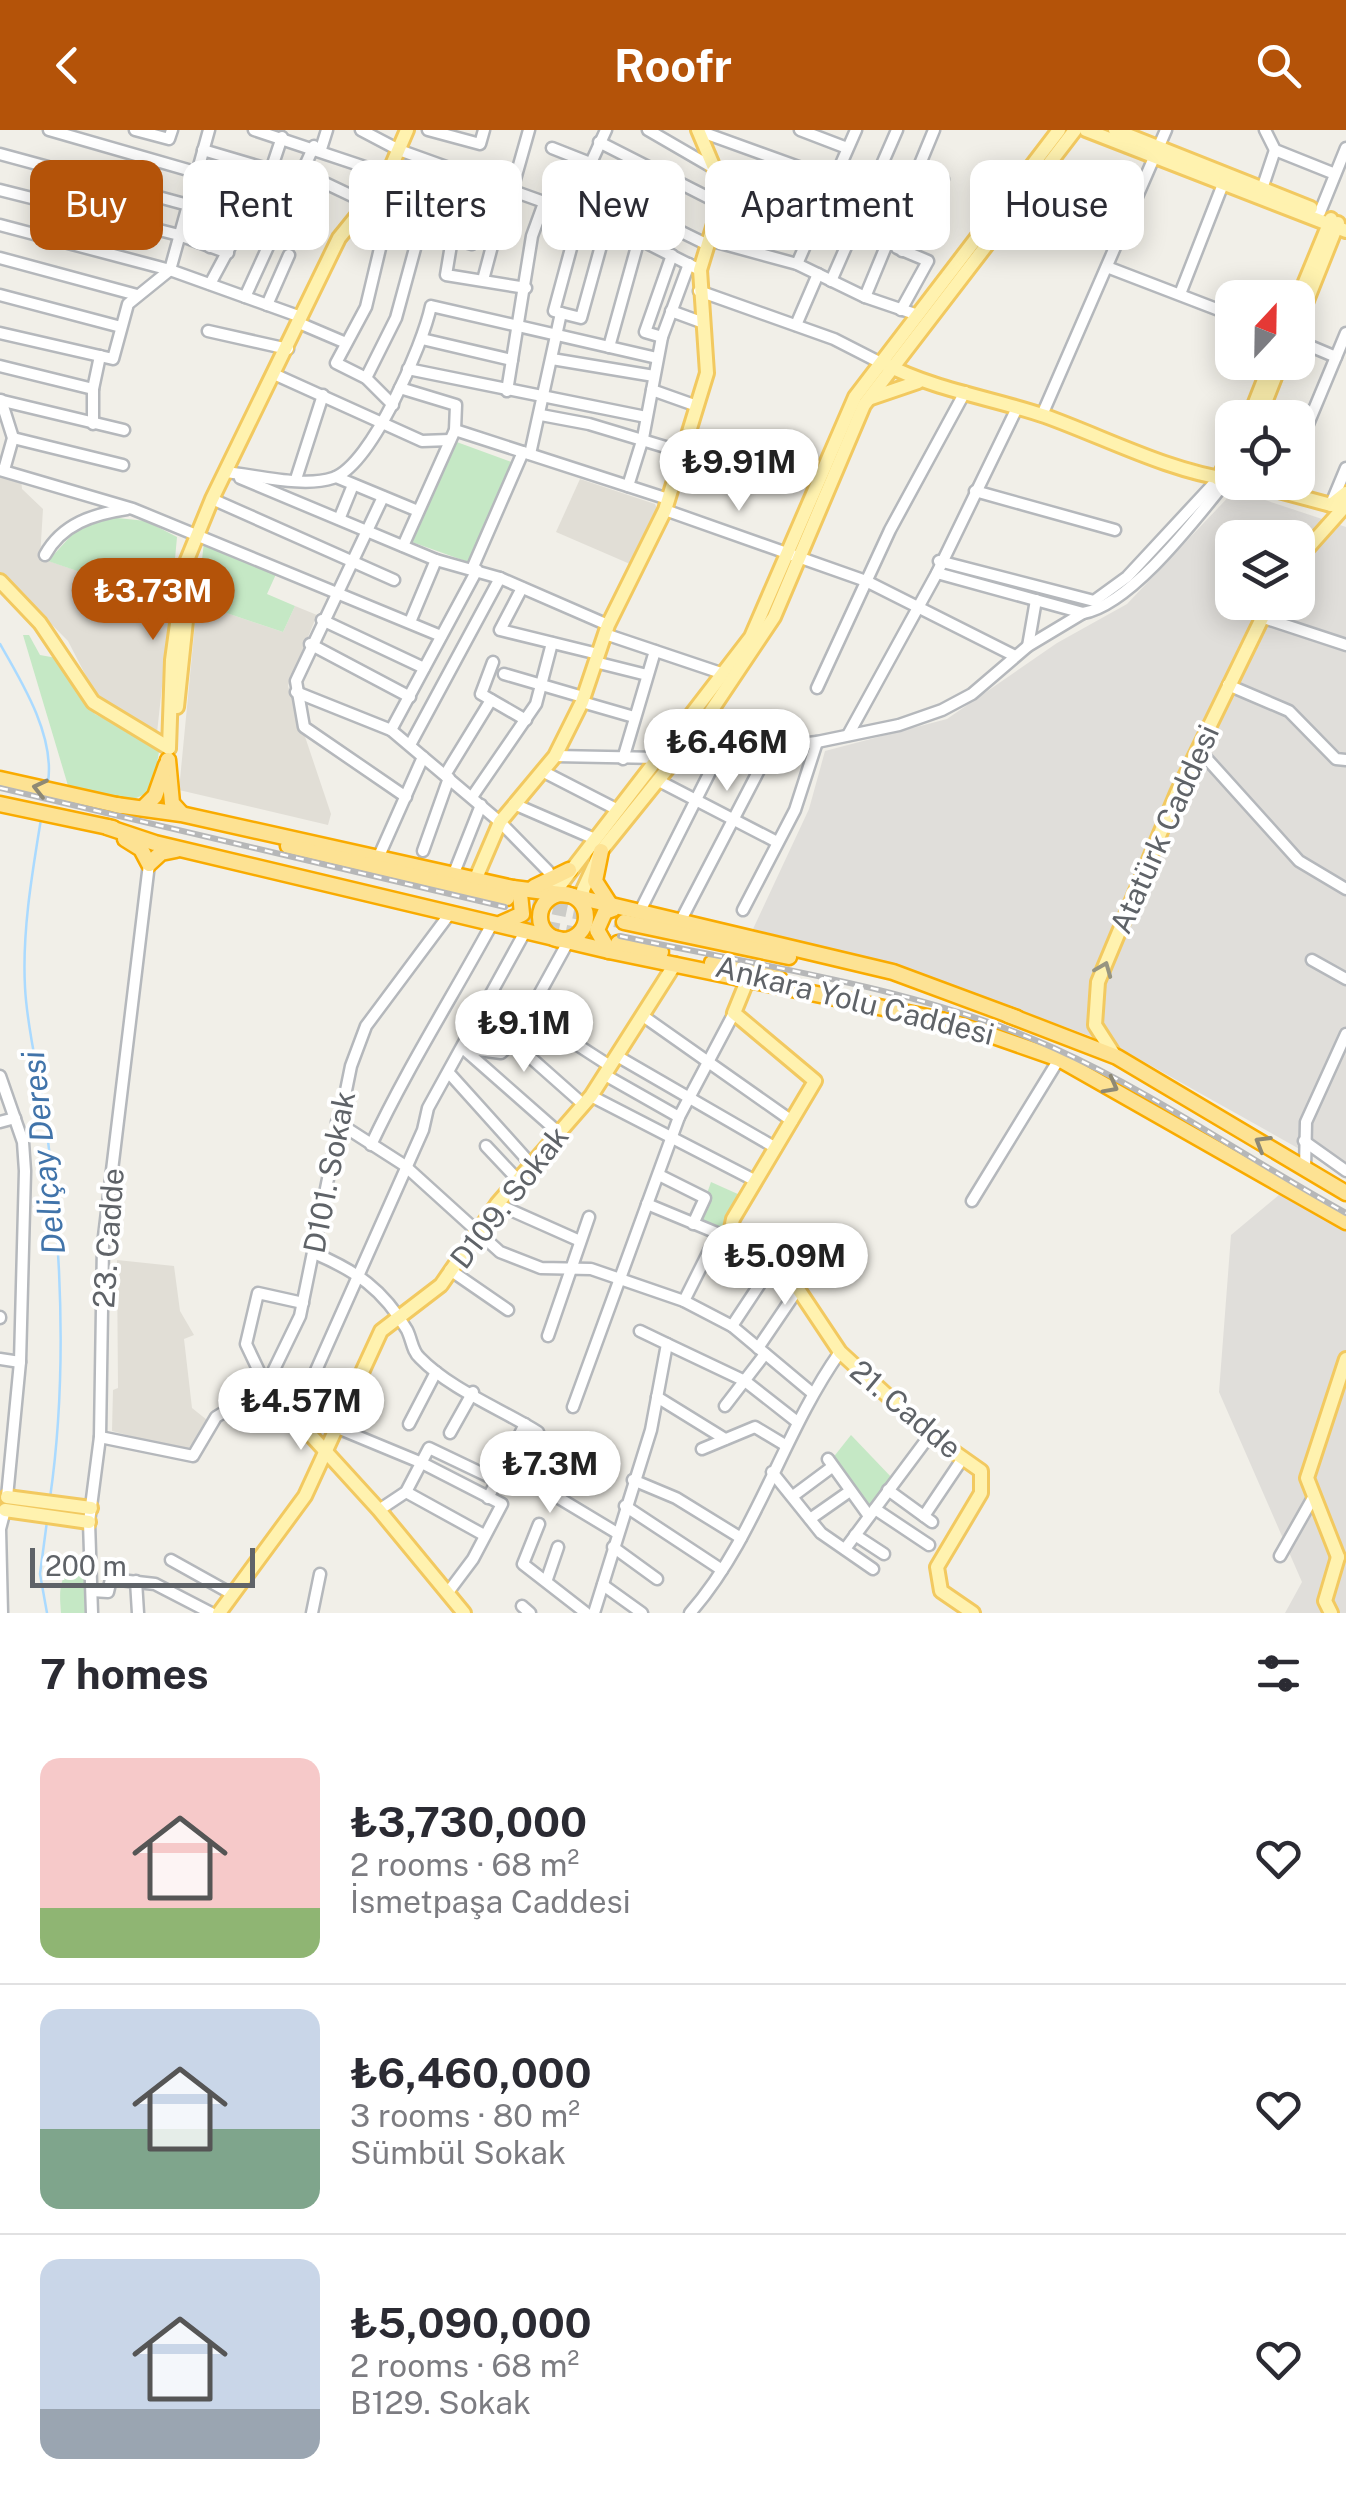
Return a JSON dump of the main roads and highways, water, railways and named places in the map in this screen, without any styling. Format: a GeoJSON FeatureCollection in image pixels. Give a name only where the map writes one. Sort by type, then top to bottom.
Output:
{"type":"FeatureCollection","features":[{"type":"Feature","properties":{"kind":"highway"},"geometry":{"type":"LineString","coordinates":[[144,807],[155,796],[169,754]]}},
{"type":"Feature","properties":{"kind":"highway"},"geometry":{"type":"LineString","coordinates":[[169,754],[172,803],[181,814]]}},
{"type":"Feature","properties":{"kind":"highway"},"geometry":{"type":"LineString","coordinates":[[3,779],[515,891],[680,922],[893,972],[1017,1018]]}},
{"type":"Feature","properties":{"kind":"highway"},"geometry":{"type":"LineString","coordinates":[[0,804],[562,940],[614,947],[747,981],[956,1023]]}},
{"type":"Feature","properties":{"kind":"highway"},"geometry":{"type":"LineString","coordinates":[[107,827],[180,849],[451,912],[499,922],[522,914],[520,894],[476,878],[181,814],[116,805]]}},
{"type":"Feature","properties":{"kind":"highway"},"geometry":{"type":"LineString","coordinates":[[70,818],[135,844],[148,864],[161,853],[180,849]]}},
{"type":"Feature","properties":{"kind":"highway"},"geometry":{"type":"LineString","coordinates":[[598,845],[595,882],[613,909]]}},
{"type":"Feature","properties":{"kind":"highway"},"geometry":{"type":"LineString","coordinates":[[515,891],[568,870]]}},
{"type":"Feature","properties":{"kind":"highway"},"geometry":{"type":"LineString","coordinates":[[551,895],[542,908],[540,921],[546,932],[562,940],[576,935],[584,924],[579,902]]}},
{"type":"Feature","properties":{"kind":"highway"},"geometry":{"type":"LineString","coordinates":[[613,909],[605,912],[597,930],[614,947]]}},
{"type":"Feature","properties":{"kind":"highway","name":"Ankara Yolu Caddesi"},"geometry":{"type":"LineString","coordinates":[[624,922],[863,973],[1017,1018],[1116,1058],[1346,1192]]}},
{"type":"Feature","properties":{"kind":"highway","name":"Ankara Yolu Caddesi"},"geometry":{"type":"LineString","coordinates":[[614,947],[886,1002],[1060,1059],[1346,1222]]}},
{"type":"Feature","properties":{"kind":"main road"},"geometry":{"type":"LineString","coordinates":[[0,581],[55,643],[104,713],[169,754],[179,590],[196,540],[212,499],[276,375],[339,238],[387,178],[407,130]]}},
{"type":"Feature","properties":{"kind":"main road"},"geometry":{"type":"LineString","coordinates":[[579,902],[598,845],[618,810],[724,674],[761,618],[885,365],[915,314],[1060,130]]}},
{"type":"Feature","properties":{"kind":"main road"},"geometry":{"type":"LineString","coordinates":[[551,895],[568,870],[598,845],[659,781],[760,641],[846,415],[1075,130]]}},
{"type":"Feature","properties":{"kind":"main road"},"geometry":{"type":"LineString","coordinates":[[1086,130],[1262,189],[1332,221]]}},
{"type":"Feature","properties":{"kind":"main road"},"geometry":{"type":"LineString","coordinates":[[1115,130],[1223,184],[1332,221]]}},
{"type":"Feature","properties":{"kind":"main road"},"geometry":{"type":"LineString","coordinates":[[476,878],[500,822],[555,756],[583,699],[607,629],[666,504],[698,406],[708,356],[694,267],[708,243],[718,207],[719,176],[699,131]]}},
{"type":"Feature","properties":{"kind":"main road"},"geometry":{"type":"LineString","coordinates":[[1306,280],[1332,221]]}},
{"type":"Feature","properties":{"kind":"main road"},"geometry":{"type":"LineString","coordinates":[[1312,280],[1332,221]]}},
{"type":"Feature","properties":{"kind":"main road"},"geometry":{"type":"LineString","coordinates":[[885,365],[921,381],[1215,473]]}},
{"type":"Feature","properties":{"kind":"main road"},"geometry":{"type":"LineString","coordinates":[[869,399],[894,386],[921,381]]}},
{"type":"Feature","properties":{"kind":"main road"},"geometry":{"type":"LineString","coordinates":[[1315,534],[1345,490]]}},
{"type":"Feature","properties":{"kind":"main road"},"geometry":{"type":"LineString","coordinates":[[1309,500],[1331,511]]}},
{"type":"Feature","properties":{"kind":"main road"},"geometry":{"type":"LineString","coordinates":[[0,588],[55,643]]}},
{"type":"Feature","properties":{"kind":"main road","name":"Atatürk Caddesi"},"geometry":{"type":"LineString","coordinates":[[1116,1058],[1095,1025],[1098,982],[1198,750],[1260,620]]}},
{"type":"Feature","properties":{"kind":"main road","name":"D109. Sokak"},"geometry":{"type":"LineString","coordinates":[[219,1613],[305,1496],[381,1331],[441,1284],[496,1204],[587,1100],[675,964]]}},
{"type":"Feature","properties":{"kind":"main road","name":"21. Cadde"},"geometry":{"type":"LineString","coordinates":[[747,981],[734,1013],[815,1080],[723,1237],[798,1289],[840,1352],[930,1434],[981,1471],[984,1482],[943,1554],[936,1578],[951,1601],[973,1613]]}},
{"type":"Feature","properties":{"kind":"main road"},"geometry":{"type":"LineString","coordinates":[[1325,1609],[1342,1559],[1307,1478],[1346,1359]]}},
{"type":"Feature","properties":{"kind":"main road"},"geometry":{"type":"LineString","coordinates":[[266,1386],[464,1613]]}},
{"type":"Feature","properties":{"kind":"main road"},"geometry":{"type":"LineString","coordinates":[[6,1503],[90,1515]]}},
{"type":"Feature","properties":{"kind":"waterway","name":"Deliçay Deresi"},"geometry":{"type":"LineString","coordinates":[[0,644],[42,728],[48,782]]}},
{"type":"Feature","properties":{"kind":"waterway","name":"Deliçay Deresi"},"geometry":{"type":"LineString","coordinates":[[41,819],[28,903],[24,966],[28,1019],[51,1163],[58,1258],[61,1355],[50,1498]]}},
{"type":"Feature","properties":{"kind":"waterway","name":"Deliçay Deresi"},"geometry":{"type":"LineString","coordinates":[[47,1521],[40,1574],[47,1613]]}},
{"type":"Feature","properties":{"kind":"tunnel"},"geometry":{"type":"LineString","coordinates":[[512,899],[624,922]]}},
{"type":"Feature","properties":{"kind":"tunnel"},"geometry":{"type":"LineString","coordinates":[[504,919],[610,941]]}},
{"type":"Feature","properties":{"kind":"railway"},"geometry":{"type":"LineString","coordinates":[[0,788],[505,907]]}},
{"type":"Feature","properties":{"kind":"railway"},"geometry":{"type":"LineString","coordinates":[[620,936],[895,994],[1002,1027],[1129,1086],[1346,1213]]}}]}
